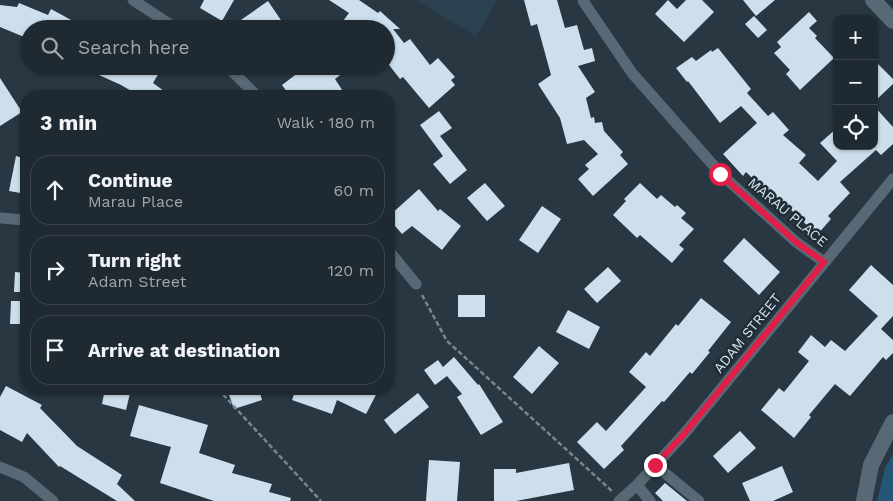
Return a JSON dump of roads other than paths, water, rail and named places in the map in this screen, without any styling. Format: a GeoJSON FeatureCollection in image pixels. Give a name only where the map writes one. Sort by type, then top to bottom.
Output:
{"type":"FeatureCollection","features":[{"type":"Feature","properties":{"kind":"main road"},"geometry":{"type":"LineString","coordinates":[[873,0],[893,21]]}},
{"type":"Feature","properties":{"kind":"main road"},"geometry":{"type":"LineString","coordinates":[[864,501],[871,465],[893,422]]}},
{"type":"Feature","properties":{"kind":"street"},"geometry":{"type":"LineString","coordinates":[[133,0],[163,20]]}},
{"type":"Feature","properties":{"kind":"street","name":"MARAU PLACE"},"geometry":{"type":"LineString","coordinates":[[583,0],[632,73],[720,174],[796,242],[824,262]]}},
{"type":"Feature","properties":{"kind":"street"},"geometry":{"type":"LineString","coordinates":[[235,75],[251,90]]}},
{"type":"Feature","properties":{"kind":"street","name":"ADAM STREET"},"geometry":{"type":"LineString","coordinates":[[621,500],[684,434],[893,178]]}},
{"type":"Feature","properties":{"kind":"street"},"geometry":{"type":"LineString","coordinates":[[0,218],[20,220]]}},
{"type":"Feature","properties":{"kind":"street"},"geometry":{"type":"LineString","coordinates":[[395,259],[416,284]]}},
{"type":"Feature","properties":{"kind":"street"},"geometry":{"type":"LineString","coordinates":[[655,465],[699,501]]}},
{"type":"Feature","properties":{"kind":"street"},"geometry":{"type":"LineString","coordinates":[[0,467],[24,477],[53,501]]}},
{"type":"Feature","properties":{"kind":"street"},"geometry":{"type":"LineString","coordinates":[[637,485],[650,501]]}}]}
